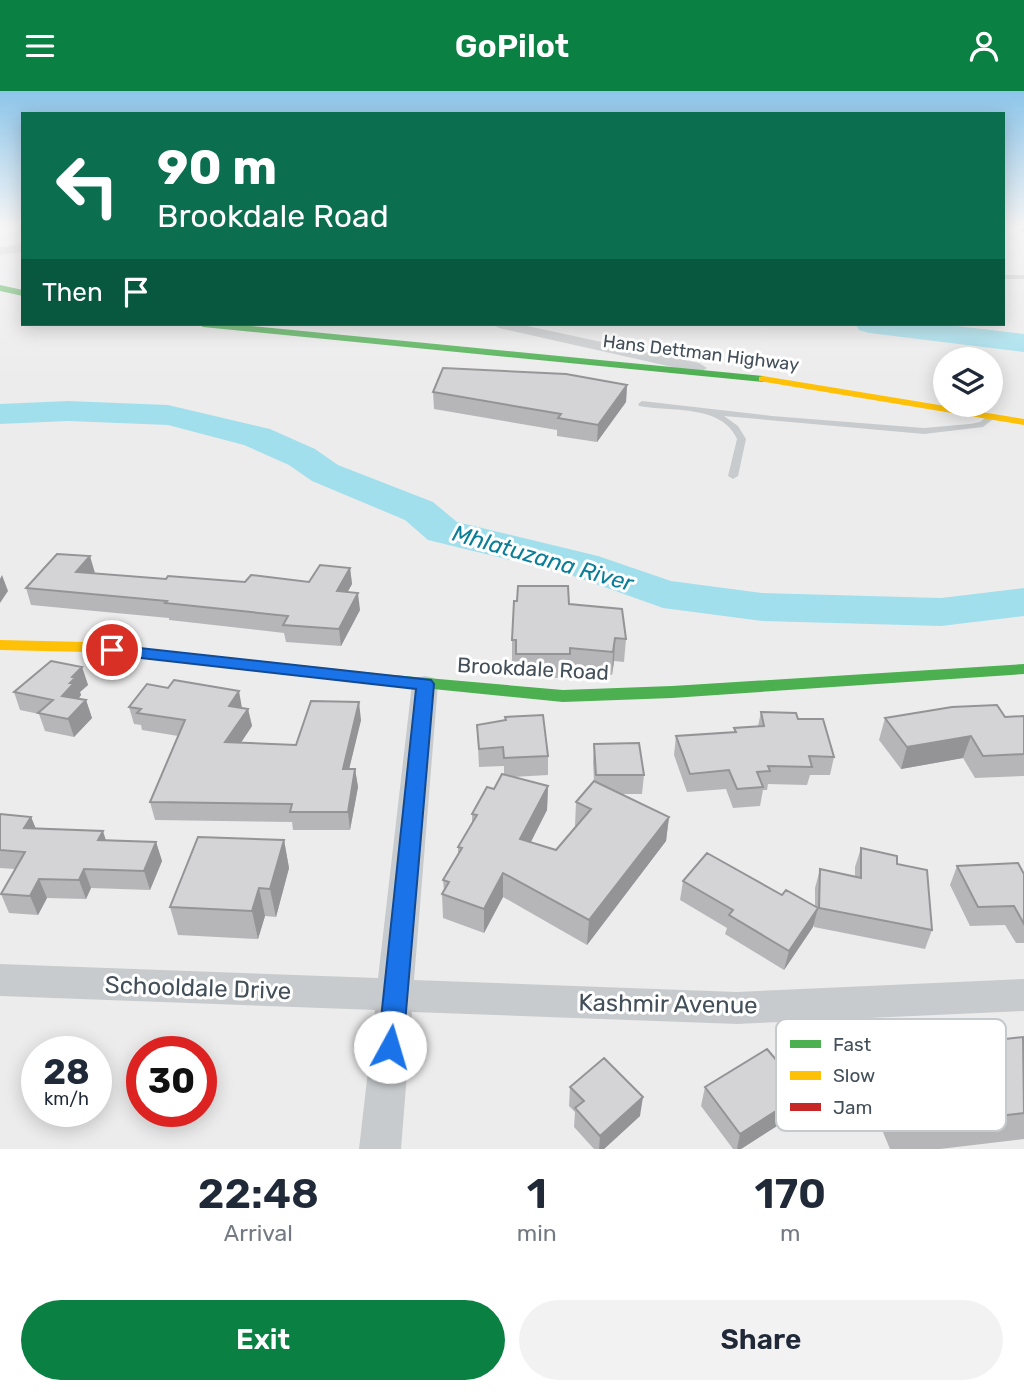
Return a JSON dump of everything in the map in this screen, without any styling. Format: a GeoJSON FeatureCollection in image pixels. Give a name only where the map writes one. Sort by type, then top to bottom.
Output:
{"type":"FeatureCollection","features":[{"type":"Feature","properties":{"kind":"street"},"geometry":{"type":"LineString","coordinates":[[0,288],[21,293]]}},
{"type":"Feature","properties":{"kind":"street","name":"Hans Dettman Highway"},"geometry":{"type":"LineString","coordinates":[[224,326],[730,375],[933,405]]}},
{"type":"Feature","properties":{"kind":"street"},"geometry":{"type":"LineString","coordinates":[[508,326],[730,375]]}},
{"type":"Feature","properties":{"kind":"street","name":"Hans Dettman Highway"},"geometry":{"type":"LineString","coordinates":[[998,417],[1024,422]]}},
{"type":"Feature","properties":{"kind":"street","name":"Brookdale Road"},"geometry":{"type":"LineString","coordinates":[[0,645],[86,647],[425,684],[522,693],[603,695],[1024,669]]}},
{"type":"Feature","properties":{"kind":"street"},"geometry":{"type":"LineString","coordinates":[[380,1149],[425,684]]}},
{"type":"Feature","properties":{"kind":"street","name":"Schooldale Drive"},"geometry":{"type":"LineString","coordinates":[[0,980],[395,996]]}},
{"type":"Feature","properties":{"kind":"street","name":"Kashmir Avenue"},"geometry":{"type":"LineString","coordinates":[[395,996],[737,1008],[1024,995]]}},
{"type":"Feature","properties":{"kind":"lane"},"geometry":{"type":"LineString","coordinates":[[1005,277],[1024,278]]}},
{"type":"Feature","properties":{"kind":"lane"},"geometry":{"type":"LineString","coordinates":[[642,404],[924,431],[970,427],[983,424],[992,417]]}},
{"type":"Feature","properties":{"kind":"lane"},"geometry":{"type":"LineString","coordinates":[[712,412],[740,432],[743,438],[733,476]]}},
{"type":"Feature","properties":{"kind":"building"},"geometry":{"type":"Polygon","coordinates":[[[443,368],[566,374],[627,385],[598,425],[558,418],[561,414],[433,392],[443,368]]]}},
{"type":"Feature","properties":{"kind":"building"},"geometry":{"type":"Polygon","coordinates":[[[57,554],[90,556],[76,572],[166,579],[168,576],[245,582],[251,575],[309,582],[320,565],[350,568],[337,591],[358,593],[339,629],[283,625],[288,616],[26,588],[57,554]]]}},
{"type":"Feature","properties":{"kind":"building"},"geometry":{"type":"Polygon","coordinates":[[[518,586],[568,586],[569,604],[622,609],[626,639],[615,638],[613,652],[570,648],[570,654],[516,654],[516,640],[512,640],[514,601],[517,601],[518,586]]]}},
{"type":"Feature","properties":{"kind":"building"},"geometry":{"type":"Polygon","coordinates":[[[51,661],[82,667],[72,677],[75,678],[70,683],[74,683],[62,696],[86,700],[68,719],[38,713],[53,700],[14,692],[51,661]]]}},
{"type":"Feature","properties":{"kind":"building"},"geometry":{"type":"Polygon","coordinates":[[[174,680],[239,691],[229,706],[248,709],[225,742],[296,745],[311,701],[359,702],[343,769],[355,769],[348,812],[290,812],[292,804],[150,802],[185,720],[137,713],[141,709],[129,707],[147,684],[168,688],[174,680]]]}},
{"type":"Feature","properties":{"kind":"building"},"geometry":{"type":"Polygon","coordinates":[[[997,705],[1005,717],[1024,716],[1024,754],[983,756],[971,736],[907,747],[885,718],[952,707],[997,705]]]}},
{"type":"Feature","properties":{"kind":"building"},"geometry":{"type":"Polygon","coordinates":[[[761,712],[796,713],[798,719],[823,719],[834,757],[809,756],[812,767],[768,766],[770,771],[757,772],[763,787],[737,789],[729,770],[690,774],[676,736],[736,732],[734,728],[764,726],[761,712]]]}},
{"type":"Feature","properties":{"kind":"building"},"geometry":{"type":"Polygon","coordinates":[[[543,715],[548,756],[504,758],[503,747],[479,749],[477,725],[506,720],[505,717],[543,715]]]}},
{"type":"Feature","properties":{"kind":"building"},"geometry":{"type":"Polygon","coordinates":[[[639,743],[644,775],[596,775],[594,744],[639,743]]]}},
{"type":"Feature","properties":{"kind":"building"},"geometry":{"type":"Polygon","coordinates":[[[502,774],[548,786],[520,839],[556,850],[591,809],[576,802],[594,781],[669,817],[589,920],[503,873],[484,909],[442,894],[449,882],[443,880],[462,848],[458,847],[477,815],[472,814],[487,787],[494,789],[502,774]]]}},
{"type":"Feature","properties":{"kind":"building"},"geometry":{"type":"Polygon","coordinates":[[[0,814],[31,817],[24,828],[103,831],[98,840],[156,842],[144,871],[84,869],[79,880],[39,879],[30,896],[1,894],[25,852],[0,850],[0,814]]]}},
{"type":"Feature","properties":{"kind":"building"},"geometry":{"type":"Polygon","coordinates":[[[198,837],[284,840],[270,889],[259,888],[252,911],[170,907],[198,837]]]}},
{"type":"Feature","properties":{"kind":"building"},"geometry":{"type":"Polygon","coordinates":[[[861,848],[897,856],[897,864],[927,870],[932,930],[819,908],[820,869],[861,878],[861,848]]]}},
{"type":"Feature","properties":{"kind":"building"},"geometry":{"type":"Polygon","coordinates":[[[707,853],[782,895],[786,890],[818,908],[789,951],[729,915],[733,910],[683,881],[707,853]]]}},
{"type":"Feature","properties":{"kind":"building"},"geometry":{"type":"Polygon","coordinates":[[[1018,863],[1024,874],[1024,924],[1014,906],[978,907],[957,866],[1018,863]]]}},
{"type":"Feature","properties":{"kind":"building"},"geometry":{"type":"Polygon","coordinates":[[[1023,1037],[1024,1113],[1006,1115],[1006,1039],[1023,1037]]]}},
{"type":"Feature","properties":{"kind":"building"},"geometry":{"type":"Polygon","coordinates":[[[767,1049],[776,1060],[776,1111],[740,1134],[705,1087],[767,1049]]]}},
{"type":"Feature","properties":{"kind":"building"},"geometry":{"type":"Polygon","coordinates":[[[604,1058],[643,1097],[600,1136],[575,1108],[584,1101],[570,1087],[604,1058]]]}},
{"type":"Feature","properties":{"kind":"waterway","name":"Mhlatuzana River"},"geometry":{"type":"LineString","coordinates":[[885,326],[1024,343]]}},
{"type":"Feature","properties":{"kind":"waterway","name":"Mhlatuzana River"},"geometry":{"type":"LineString","coordinates":[[0,414],[68,411],[168,415],[257,437],[302,457],[325,473],[419,511],[443,531],[583,565],[663,594],[762,607],[941,612],[1024,602]]}},
{"type":"Feature","properties":{"kind":"traffic: fast"},"geometry":{"type":"LineString","coordinates":[[0,288],[21,293]]}},
{"type":"Feature","properties":{"kind":"traffic: fast"},"geometry":{"type":"LineString","coordinates":[[223,326],[763,379]]}},
{"type":"Feature","properties":{"kind":"traffic: fast"},"geometry":{"type":"LineString","coordinates":[[393,680],[563,696],[672,692],[1024,669]]}},
{"type":"Feature","properties":{"kind":"traffic: slow"},"geometry":{"type":"LineString","coordinates":[[763,379],[1024,422]]}},
{"type":"Feature","properties":{"kind":"traffic: slow"},"geometry":{"type":"LineString","coordinates":[[0,645],[86,647],[393,680]]}},
{"type":"Feature","properties":{"kind":"route"},"geometry":{"type":"LineString","coordinates":[[112,650],[425,684],[390,1047]]}}]}
